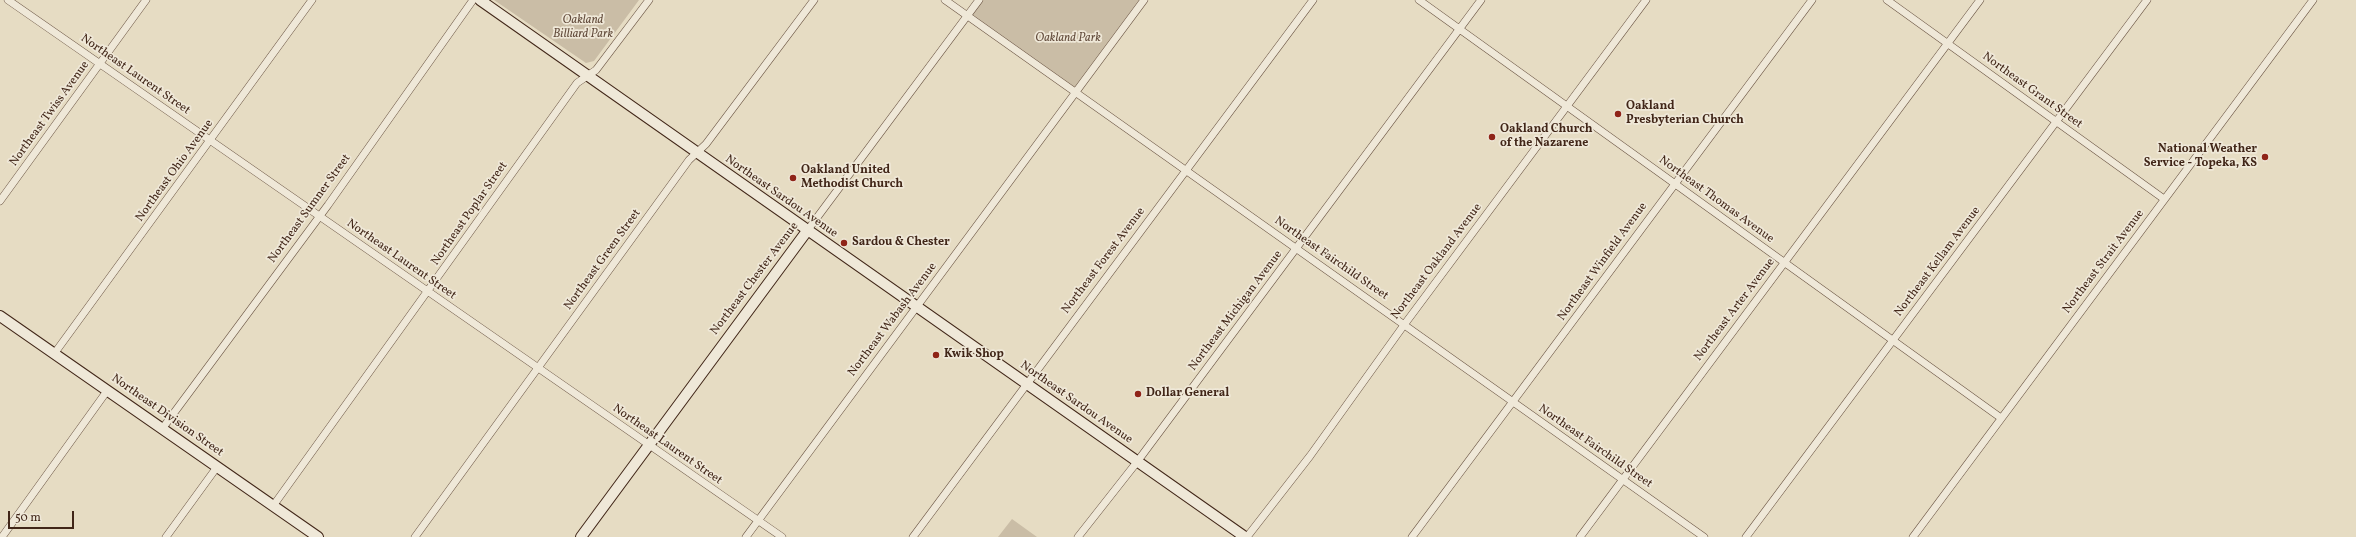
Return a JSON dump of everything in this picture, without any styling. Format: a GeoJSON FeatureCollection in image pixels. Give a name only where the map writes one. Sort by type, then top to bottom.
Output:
{"type":"FeatureCollection","features":[{"type":"Feature","properties":{"kind":"main road","name":"Northeast Sardou Avenue"},"geometry":{"type":"LineString","coordinates":[[480,0],[807,231],[1246,537]]}},
{"type":"Feature","properties":{"kind":"main road","name":"Northeast Chester Avenue"},"geometry":{"type":"LineString","coordinates":[[581,537],[807,231]]}},
{"type":"Feature","properties":{"kind":"main road","name":"Northeast Division Street"},"geometry":{"type":"LineString","coordinates":[[0,316],[318,537]]}},
{"type":"Feature","properties":{"kind":"street","name":"Northeast Laurent Street"},"geometry":{"type":"LineString","coordinates":[[8,0],[782,537]]}},
{"type":"Feature","properties":{"kind":"street","name":"Northeast Twiss Avenue"},"geometry":{"type":"LineString","coordinates":[[0,201],[146,0]]}},
{"type":"Feature","properties":{"kind":"street","name":"Northeast Ohio Avenue"},"geometry":{"type":"LineString","coordinates":[[54,354],[312,0]]}},
{"type":"Feature","properties":{"kind":"street","name":"Northeast Sumner Street"},"geometry":{"type":"LineString","coordinates":[[162,429],[319,216],[473,0]]}},
{"type":"Feature","properties":{"kind":"street","name":"Northeast Poplar Street"},"geometry":{"type":"LineString","coordinates":[[273,506],[577,83],[596,70],[649,0]]}},
{"type":"Feature","properties":{"kind":"street","name":"Northeast Green Street"},"geometry":{"type":"LineString","coordinates":[[415,537],[689,160],[706,144],[814,0]]}},
{"type":"Feature","properties":{"kind":"street","name":"Northeast Fairchild Street"},"geometry":{"type":"LineString","coordinates":[[945,0],[1704,537]]}},
{"type":"Feature","properties":{"kind":"street","name":"Northeast Chester Avenue"},"geometry":{"type":"LineString","coordinates":[[807,231],[979,0]]}},
{"type":"Feature","properties":{"kind":"street","name":"Northeast Wabash Avenue"},"geometry":{"type":"LineString","coordinates":[[746,537],[1144,0]]}},
{"type":"Feature","properties":{"kind":"street","name":"Northeast Forest Avenue"},"geometry":{"type":"LineString","coordinates":[[914,537],[1026,384],[1313,0]]}},
{"type":"Feature","properties":{"kind":"street","name":"Northeast Thomas Avenue"},"geometry":{"type":"LineString","coordinates":[[1419,0],[2001,418]]}},
{"type":"Feature","properties":{"kind":"street","name":"Northeast Michigan Avenue"},"geometry":{"type":"LineString","coordinates":[[1078,537],[1137,462],[1481,0]]}},
{"type":"Feature","properties":{"kind":"street","name":"Northeast Oakland Avenue"},"geometry":{"type":"LineString","coordinates":[[1246,537],[1310,456],[1404,325],[1646,0]]}},
{"type":"Feature","properties":{"kind":"street","name":"Northeast Winfield Avenue"},"geometry":{"type":"LineString","coordinates":[[1412,537],[1674,183],[1812,0]]}},
{"type":"Feature","properties":{"kind":"street","name":"Northeast Grant Street"},"geometry":{"type":"LineString","coordinates":[[1887,0],[2164,199]]}},
{"type":"Feature","properties":{"kind":"street","name":"Northeast Arter Avenue"},"geometry":{"type":"LineString","coordinates":[[1580,537],[1980,0]]}},
{"type":"Feature","properties":{"kind":"street","name":"Northeast Kellam Avenue"},"geometry":{"type":"LineString","coordinates":[[1746,537],[2147,0]]}},
{"type":"Feature","properties":{"kind":"street","name":"Northeast Strait Avenue"},"geometry":{"type":"LineString","coordinates":[[1913,537],[2313,0]]}},
{"type":"Feature","properties":{"kind":"street"},"geometry":{"type":"LineString","coordinates":[[2,537],[107,391]]}},
{"type":"Feature","properties":{"kind":"street"},"geometry":{"type":"LineString","coordinates":[[166,537],[217,467]]}},
{"type":"Feature","properties":{"kind":"green space","name":"Oakland Billiard Park"},"geometry":{"type":"Polygon","coordinates":[[[494,0],[639,0],[594,61],[586,63],[494,0]]]}},
{"type":"Feature","properties":{"kind":"green space","name":"Oakland Park"},"geometry":{"type":"Polygon","coordinates":[[[979,0],[1144,0],[1075,93],[968,16],[979,0]]]}},
{"type":"Feature","properties":{"kind":"green space"},"geometry":{"type":"Polygon","coordinates":[[[1012,519],[1037,537],[998,537],[1012,519]]]}},
{"type":"Feature","properties":{"kind":"place","name":"Oakland Presbyterian Church"},"geometry":{"type":"Point","coordinates":[1618,114]}},
{"type":"Feature","properties":{"kind":"place","name":"Oakland Church of the Nazarene"},"geometry":{"type":"Point","coordinates":[1492,137]}},
{"type":"Feature","properties":{"kind":"place","name":"National Weather Service - Topeka, KS"},"geometry":{"type":"Point","coordinates":[2265,157]}},
{"type":"Feature","properties":{"kind":"place","name":"Oakland United Methodist Church"},"geometry":{"type":"Point","coordinates":[793,178]}},
{"type":"Feature","properties":{"kind":"place","name":"Sardou & Chester"},"geometry":{"type":"Point","coordinates":[844,243]}},
{"type":"Feature","properties":{"kind":"place","name":"Kwik Shop"},"geometry":{"type":"Point","coordinates":[936,355]}},
{"type":"Feature","properties":{"kind":"place","name":"Dollar General"},"geometry":{"type":"Point","coordinates":[1138,394]}}]}
